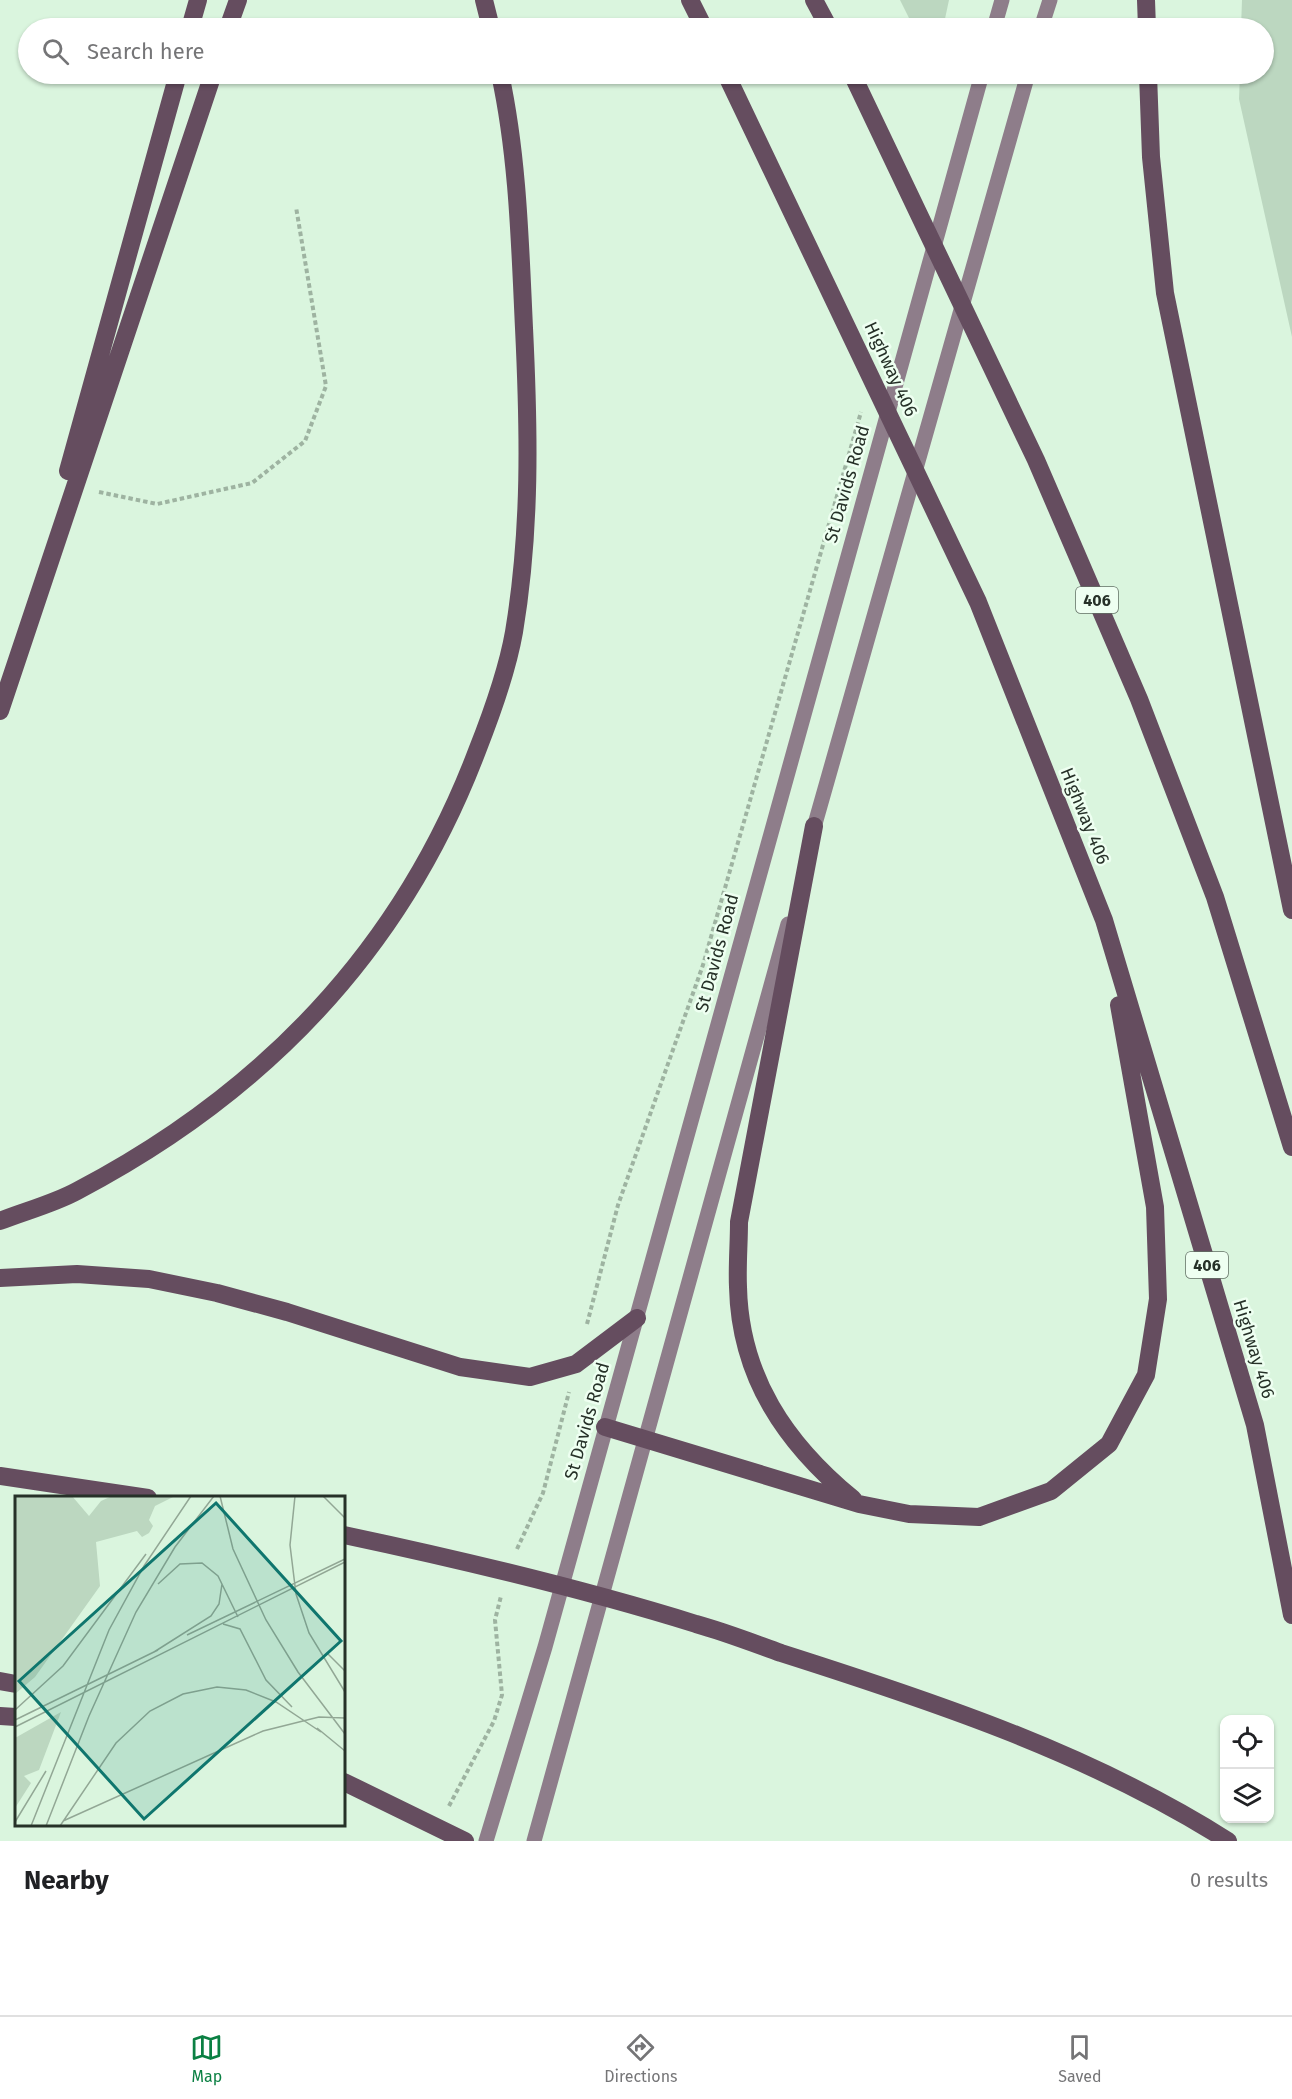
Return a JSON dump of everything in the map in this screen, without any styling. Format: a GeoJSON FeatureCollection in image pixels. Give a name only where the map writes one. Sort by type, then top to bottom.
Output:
{"type":"FeatureCollection","features":[{"type":"Feature","properties":{"kind":"highway"},"geometry":{"type":"LineString","coordinates":[[193,18],[198,0]]}},
{"type":"Feature","properties":{"kind":"highway"},"geometry":{"type":"LineString","coordinates":[[232,18],[238,0]]}},
{"type":"Feature","properties":{"kind":"highway"},"geometry":{"type":"LineString","coordinates":[[484,0],[488,18]]}},
{"type":"Feature","properties":{"kind":"highway"},"geometry":{"type":"LineString","coordinates":[[690,0],[699,18]]}},
{"type":"Feature","properties":{"kind":"highway"},"geometry":{"type":"LineString","coordinates":[[814,0],[825,18]]}},
{"type":"Feature","properties":{"kind":"highway"},"geometry":{"type":"LineString","coordinates":[[821,0],[827,18]]}},
{"type":"Feature","properties":{"kind":"highway"},"geometry":{"type":"LineString","coordinates":[[1146,0],[1147,18]]}},
{"type":"Feature","properties":{"kind":"highway"},"geometry":{"type":"LineString","coordinates":[[14,669],[175,84]]}},
{"type":"Feature","properties":{"kind":"highway"},"geometry":{"type":"LineString","coordinates":[[0,711],[210,84]]}},
{"type":"Feature","properties":{"kind":"highway"},"geometry":{"type":"LineString","coordinates":[[0,1221],[76,1192],[189,1123],[282,1049],[339,987],[387,926],[434,848],[465,783],[492,712],[514,635],[527,532],[529,438],[519,211],[501,84]]}},
{"type":"Feature","properties":{"kind":"highway","name":"Highway 406"},"geometry":{"type":"LineString","coordinates":[[731,84],[978,602],[1104,920],[1255,1425],[1292,1615]]}},
{"type":"Feature","properties":{"kind":"highway","name":"406"},"geometry":{"type":"LineString","coordinates":[[857,84],[1036,460],[1139,699],[1215,897],[1292,1147]]}},
{"type":"Feature","properties":{"kind":"highway"},"geometry":{"type":"LineString","coordinates":[[1148,84],[1151,157],[1165,293],[1292,910]]}},
{"type":"Feature","properties":{"kind":"highway"},"geometry":{"type":"LineString","coordinates":[[814,826],[739,1222],[738,1289],[745,1338],[760,1386],[784,1427],[818,1470],[859,1504]]}},
{"type":"Feature","properties":{"kind":"highway"},"geometry":{"type":"LineString","coordinates":[[605,1427],[859,1504],[909,1514],[979,1518],[1051,1491],[1109,1444],[1146,1375],[1158,1299],[1155,1207],[1104,920]]}},
{"type":"Feature","properties":{"kind":"highway"},"geometry":{"type":"LineString","coordinates":[[0,1278],[77,1274],[149,1279],[227,1295],[460,1367],[530,1377],[576,1364],[636,1318]]}},
{"type":"Feature","properties":{"kind":"highway"},"geometry":{"type":"LineString","coordinates":[[0,1476],[141,1496]]}},
{"type":"Feature","properties":{"kind":"highway"},"geometry":{"type":"LineString","coordinates":[[345,1535],[459,1559],[696,1624],[976,1717],[1099,1772],[1193,1819],[1228,1841]]}},
{"type":"Feature","properties":{"kind":"highway"},"geometry":{"type":"LineString","coordinates":[[0,1681],[15,1684]]}},
{"type":"Feature","properties":{"kind":"highway"},"geometry":{"type":"LineString","coordinates":[[0,1716],[15,1717]]}},
{"type":"Feature","properties":{"kind":"highway"},"geometry":{"type":"LineString","coordinates":[[345,1782],[386,1800],[465,1841]]}},
{"type":"Feature","properties":{"kind":"highway"},"geometry":{"type":"LineString","coordinates":[[345,1788],[386,1800]]}},
{"type":"Feature","properties":{"kind":"main road"},"geometry":{"type":"LineString","coordinates":[[997,18],[1002,0]]}},
{"type":"Feature","properties":{"kind":"main road"},"geometry":{"type":"LineString","coordinates":[[1044,18],[1050,0]]}},
{"type":"Feature","properties":{"kind":"main road","name":"St Davids Road"},"geometry":{"type":"LineString","coordinates":[[486,1841],[545,1647],[979,84]]}},
{"type":"Feature","properties":{"kind":"main road"},"geometry":{"type":"LineString","coordinates":[[534,1841],[814,826],[1025,84]]}},
{"type":"Feature","properties":{"kind":"path"},"geometry":{"type":"LineString","coordinates":[[75,487],[158,504],[252,483],[305,441],[326,386],[296,207]]}},
{"type":"Feature","properties":{"kind":"path"},"geometry":{"type":"LineString","coordinates":[[514,1555],[543,1493],[618,1205],[703,965],[826,529]]}},
{"type":"Feature","properties":{"kind":"path"},"geometry":{"type":"LineString","coordinates":[[446,1811],[494,1721],[502,1695],[495,1620],[504,1587]]}},
{"type":"Feature","properties":{"kind":"green space"},"geometry":{"type":"Polygon","coordinates":[[[900,0],[949,0],[945,18],[909,18],[900,0]]]}},
{"type":"Feature","properties":{"kind":"green space"},"geometry":{"type":"Polygon","coordinates":[[[1242,0],[1292,0],[1292,337],[1239,99],[1240,84],[1274,84],[1274,18],[1241,18],[1242,0]]]}}]}
